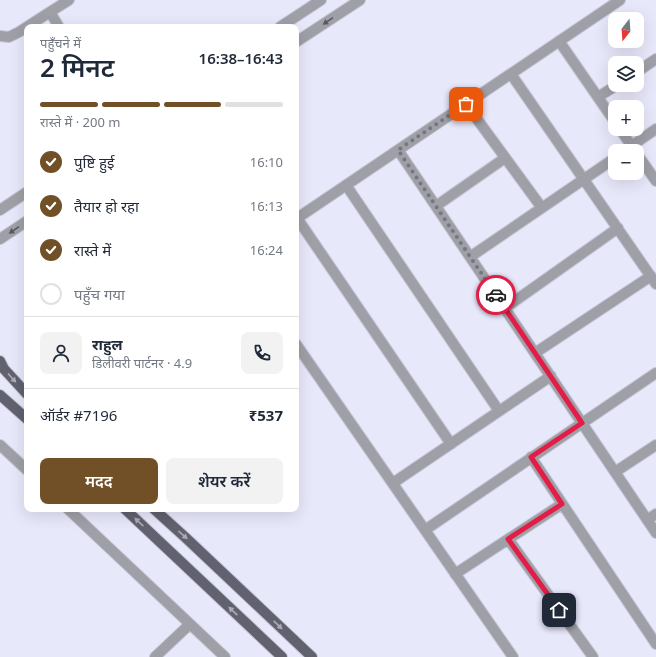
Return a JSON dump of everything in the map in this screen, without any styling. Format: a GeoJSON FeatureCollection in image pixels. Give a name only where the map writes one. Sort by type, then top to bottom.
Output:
{"type":"FeatureCollection","features":[{"type":"Feature","properties":{"kind":"main road"},"geometry":{"type":"LineString","coordinates":[[0,361],[4,369],[24,391]]}},
{"type":"Feature","properties":{"kind":"main road"},"geometry":{"type":"LineString","coordinates":[[0,395],[24,416]]}},
{"type":"Feature","properties":{"kind":"main road"},"geometry":{"type":"LineString","coordinates":[[128,512],[282,657]]}},
{"type":"Feature","properties":{"kind":"main road"},"geometry":{"type":"LineString","coordinates":[[157,512],[312,657]]}},
{"type":"Feature","properties":{"kind":"street"},"geometry":{"type":"LineString","coordinates":[[31,24],[69,0]]}},
{"type":"Feature","properties":{"kind":"street"},"geometry":{"type":"LineString","coordinates":[[285,24],[321,0]]}},
{"type":"Feature","properties":{"kind":"street"},"geometry":{"type":"LineString","coordinates":[[299,40],[360,0]]}},
{"type":"Feature","properties":{"kind":"street"},"geometry":{"type":"LineString","coordinates":[[299,216],[620,0]]}},
{"type":"Feature","properties":{"kind":"street"},"geometry":{"type":"LineString","coordinates":[[50,12],[57,24]]}},
{"type":"Feature","properties":{"kind":"street"},"geometry":{"type":"LineString","coordinates":[[0,36],[9,37],[24,29]]}},
{"type":"Feature","properties":{"kind":"street"},"geometry":{"type":"LineString","coordinates":[[559,41],[608,112]]}},
{"type":"Feature","properties":{"kind":"street"},"geometry":{"type":"LineString","coordinates":[[644,67],[656,59]]}},
{"type":"Feature","properties":{"kind":"street"},"geometry":{"type":"LineString","coordinates":[[511,74],[653,280],[535,353]]}},
{"type":"Feature","properties":{"kind":"street"},"geometry":{"type":"LineString","coordinates":[[598,97],[608,91]]}},
{"type":"Feature","properties":{"kind":"street"},"geometry":{"type":"LineString","coordinates":[[466,104],[542,208]]}},
{"type":"Feature","properties":{"kind":"street"},"geometry":{"type":"LineString","coordinates":[[639,144],[656,129]]}},
{"type":"Feature","properties":{"kind":"street"},"geometry":{"type":"LineString","coordinates":[[398,150],[615,472],[652,517],[656,532]]}},
{"type":"Feature","properties":{"kind":"street"},"geometry":{"type":"LineString","coordinates":[[436,206],[505,158]]}},
{"type":"Feature","properties":{"kind":"street"},"geometry":{"type":"LineString","coordinates":[[470,257],[608,163]]}},
{"type":"Feature","properties":{"kind":"street"},"geometry":{"type":"LineString","coordinates":[[644,166],[656,181]]}},
{"type":"Feature","properties":{"kind":"street"},"geometry":{"type":"LineString","coordinates":[[346,185],[500,411]]}},
{"type":"Feature","properties":{"kind":"street"},"geometry":{"type":"LineString","coordinates":[[0,210],[24,194]]}},
{"type":"Feature","properties":{"kind":"street"},"geometry":{"type":"LineString","coordinates":[[299,222],[451,444]]}},
{"type":"Feature","properties":{"kind":"street"},"geometry":{"type":"LineString","coordinates":[[0,239],[24,223]]}},
{"type":"Feature","properties":{"kind":"street"},"geometry":{"type":"LineString","coordinates":[[505,308],[618,228]]}},
{"type":"Feature","properties":{"kind":"street"},"geometry":{"type":"LineString","coordinates":[[299,348],[513,657]]}},
{"type":"Feature","properties":{"kind":"street"},"geometry":{"type":"LineString","coordinates":[[425,530],[656,373]]}},
{"type":"Feature","properties":{"kind":"street"},"geometry":{"type":"LineString","coordinates":[[393,484],[551,376]]}},
{"type":"Feature","properties":{"kind":"street"},"geometry":{"type":"LineString","coordinates":[[0,444],[24,467]]}},
{"type":"Feature","properties":{"kind":"street"},"geometry":{"type":"LineString","coordinates":[[615,472],[656,445]]}},
{"type":"Feature","properties":{"kind":"street"},"geometry":{"type":"LineString","coordinates":[[531,457],[656,644]]}},
{"type":"Feature","properties":{"kind":"street"},"geometry":{"type":"LineString","coordinates":[[455,574],[562,504]]}},
{"type":"Feature","properties":{"kind":"street"},"geometry":{"type":"LineString","coordinates":[[71,512],[224,657]]}},
{"type":"Feature","properties":{"kind":"street"},"geometry":{"type":"LineString","coordinates":[[508,539],[593,657]]}},
{"type":"Feature","properties":{"kind":"street"},"geometry":{"type":"LineString","coordinates":[[155,657],[190,624]]}},
{"type":"Feature","properties":{"kind":"way so far"},"geometry":{"type":"LineString","coordinates":[[466,104],[398,150],[496,295]]}},
{"type":"Feature","properties":{"kind":"route"},"geometry":{"type":"LineString","coordinates":[[496,295],[582,423],[531,457],[562,504],[508,539],[559,610]]}}]}
